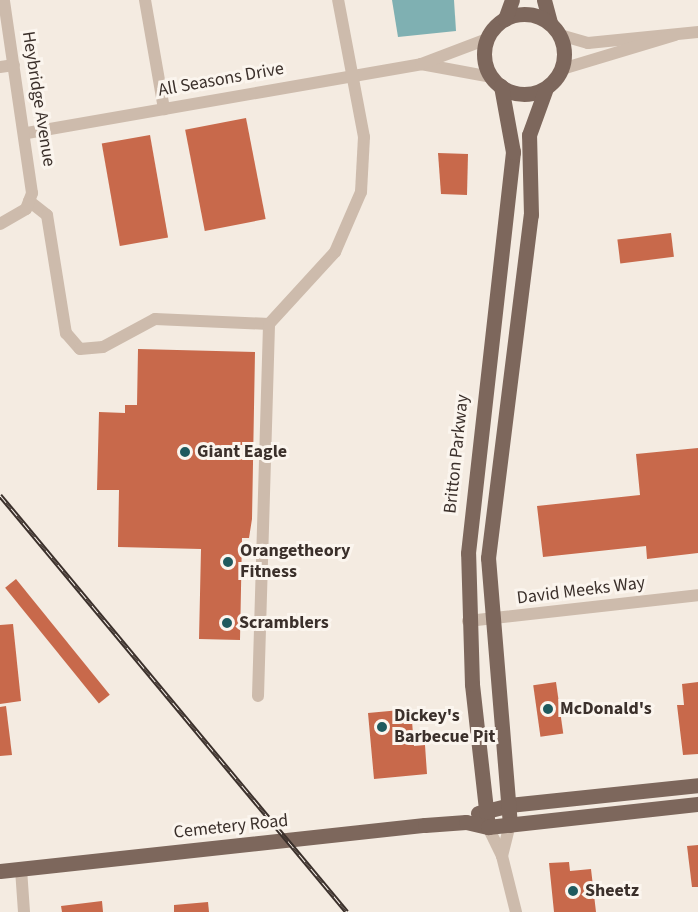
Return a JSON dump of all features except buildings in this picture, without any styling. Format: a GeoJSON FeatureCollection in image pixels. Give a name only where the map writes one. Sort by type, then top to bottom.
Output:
{"type":"FeatureCollection","features":[{"type":"Feature","properties":{"kind":"main road"},"geometry":{"type":"LineString","coordinates":[[512,0],[505,19],[487,39],[485,58],[496,82],[523,94],[546,88]]}},
{"type":"Feature","properties":{"kind":"main road"},"geometry":{"type":"LineString","coordinates":[[510,825],[489,620],[491,509],[531,215],[529,135],[546,88],[562,69],[555,29],[544,0]]}},
{"type":"Feature","properties":{"kind":"main road"},"geometry":{"type":"LineString","coordinates":[[505,19],[523,14],[555,29]]}},
{"type":"Feature","properties":{"kind":"main road","name":"Britton Parkway"},"geometry":{"type":"LineString","coordinates":[[488,827],[468,621],[473,475],[513,152],[496,82]]}},
{"type":"Feature","properties":{"kind":"main road"},"geometry":{"type":"LineString","coordinates":[[466,822],[485,808],[698,785]]}},
{"type":"Feature","properties":{"kind":"main road","name":"Cemetery Road"},"geometry":{"type":"LineString","coordinates":[[0,871],[466,822],[488,827],[698,804]]}},
{"type":"Feature","properties":{"kind":"street","name":"Heybridge Avenue"},"geometry":{"type":"LineString","coordinates":[[4,0],[27,133],[29,201]]}},
{"type":"Feature","properties":{"kind":"street"},"geometry":{"type":"LineString","coordinates":[[145,0],[164,109]]}},
{"type":"Feature","properties":{"kind":"street"},"geometry":{"type":"LineString","coordinates":[[258,696],[269,324],[336,252],[361,192],[364,137],[338,0]]}},
{"type":"Feature","properties":{"kind":"street"},"geometry":{"type":"LineString","coordinates":[[555,29],[588,43],[698,32]]}},
{"type":"Feature","properties":{"kind":"street"},"geometry":{"type":"LineString","coordinates":[[562,69],[679,34]]}},
{"type":"Feature","properties":{"kind":"street","name":"All Seasons Drive"},"geometry":{"type":"LineString","coordinates":[[27,133],[421,64],[487,39]]}},
{"type":"Feature","properties":{"kind":"street","name":"All Seasons Drive"},"geometry":{"type":"LineString","coordinates":[[421,64],[496,82]]}},
{"type":"Feature","properties":{"kind":"street"},"geometry":{"type":"LineString","coordinates":[[0,67],[14,65]]}},
{"type":"Feature","properties":{"kind":"street"},"geometry":{"type":"LineString","coordinates":[[0,224],[18,216],[29,201],[46,215],[66,333],[80,349],[103,347],[155,319],[269,324]]}},
{"type":"Feature","properties":{"kind":"street","name":"David Meeks Way"},"geometry":{"type":"LineString","coordinates":[[468,621],[698,595]]}},
{"type":"Feature","properties":{"kind":"street"},"geometry":{"type":"LineString","coordinates":[[502,856],[510,825]]}},
{"type":"Feature","properties":{"kind":"street"},"geometry":{"type":"LineString","coordinates":[[488,827],[502,856],[516,912]]}},
{"type":"Feature","properties":{"kind":"street"},"geometry":{"type":"LineString","coordinates":[[21,869],[24,912]]}},
{"type":"Feature","properties":{"kind":"water"},"geometry":{"type":"Polygon","coordinates":[[[392,0],[454,0],[456,31],[398,37],[392,0]]]}},
{"type":"Feature","properties":{"kind":"railway"},"geometry":{"type":"LineString","coordinates":[[0,495],[347,912]]}},
{"type":"Feature","properties":{"kind":"place","name":"Giant Eagle"},"geometry":{"type":"Point","coordinates":[185,452]}},
{"type":"Feature","properties":{"kind":"place","name":"Orangetheory Fitness"},"geometry":{"type":"Point","coordinates":[228,562]}},
{"type":"Feature","properties":{"kind":"place","name":"Scramblers"},"geometry":{"type":"Point","coordinates":[227,623]}},
{"type":"Feature","properties":{"kind":"place","name":"McDonald's"},"geometry":{"type":"Point","coordinates":[548,709]}},
{"type":"Feature","properties":{"kind":"place","name":"Dickey's Barbecue Pit"},"geometry":{"type":"Point","coordinates":[382,727]}},
{"type":"Feature","properties":{"kind":"place","name":"Sheetz"},"geometry":{"type":"Point","coordinates":[573,891]}}]}
